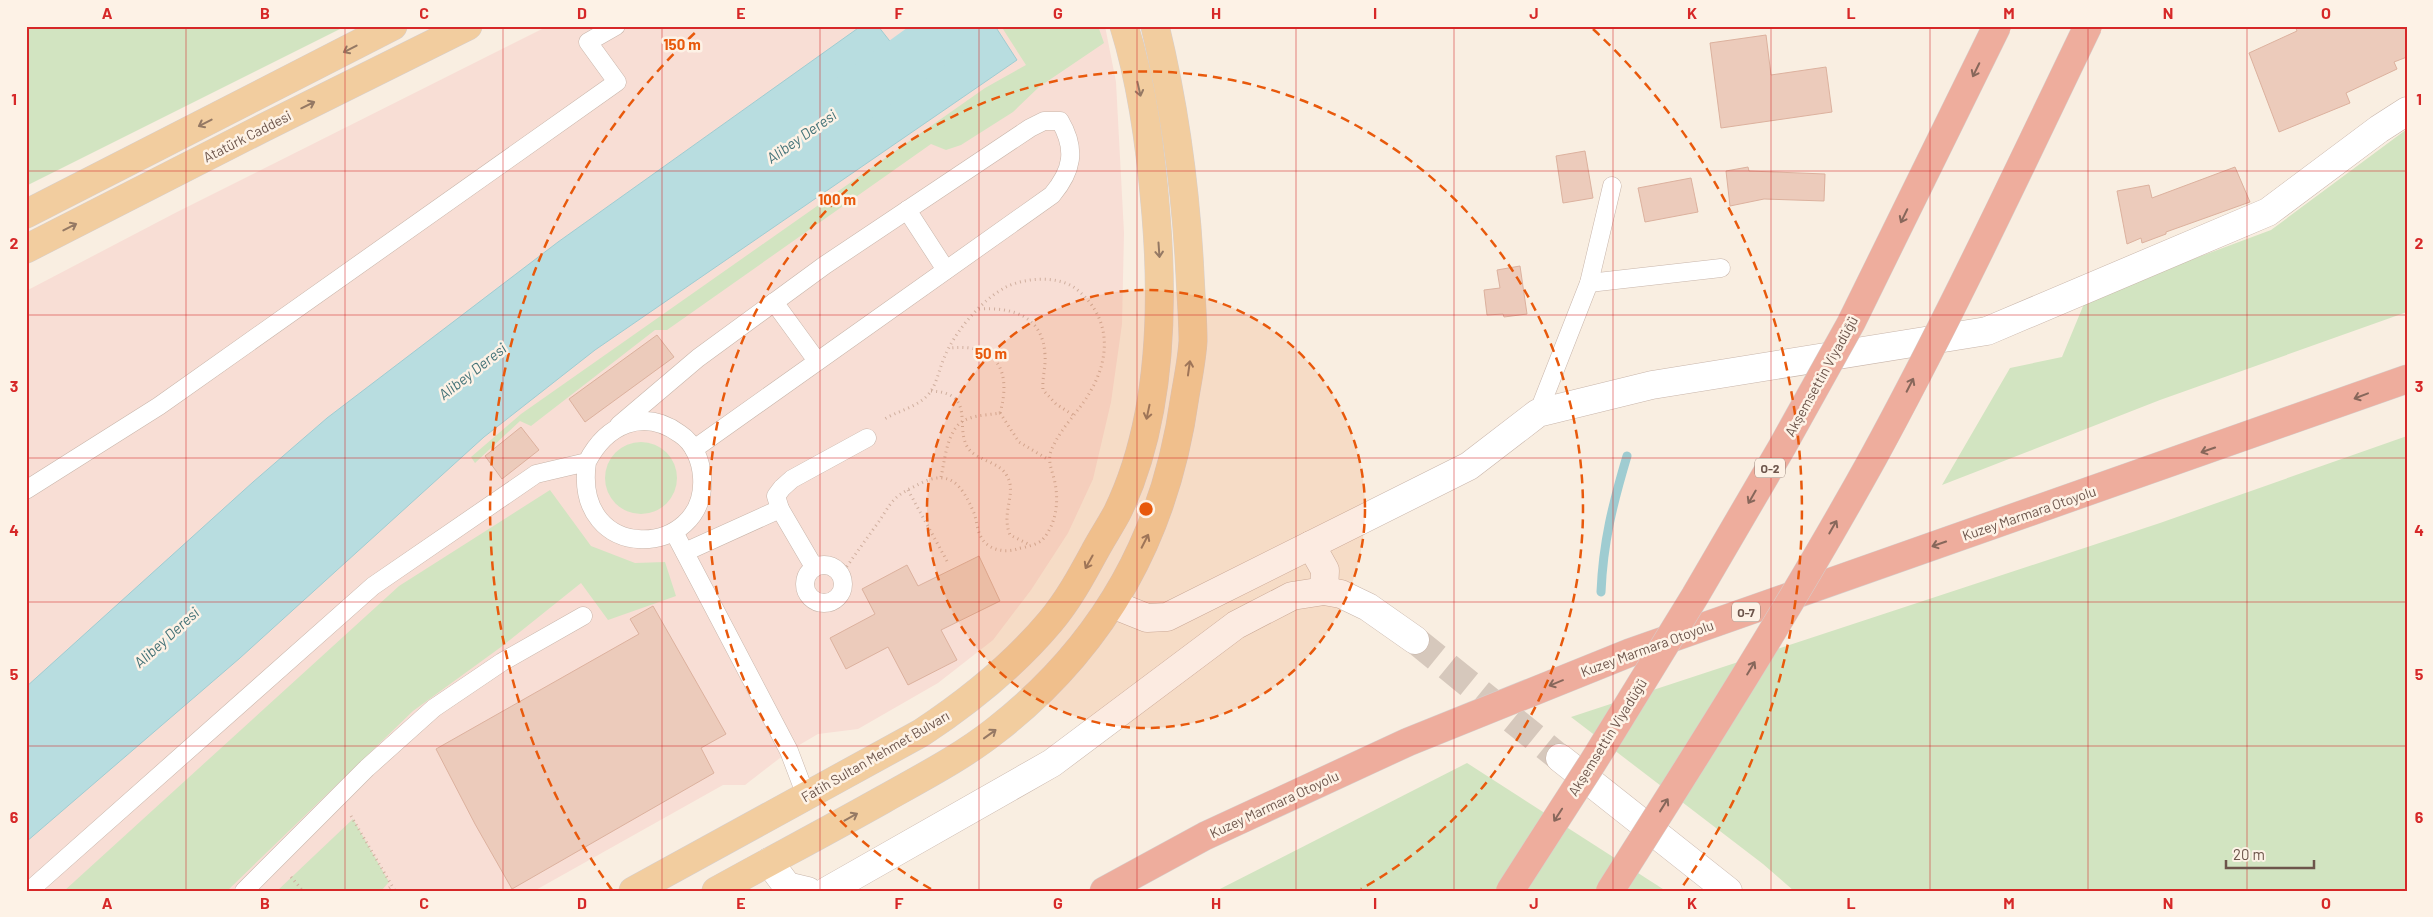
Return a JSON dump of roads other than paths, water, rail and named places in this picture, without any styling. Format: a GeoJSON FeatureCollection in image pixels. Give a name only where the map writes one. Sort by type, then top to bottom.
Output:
{"type":"FeatureCollection","features":[{"type":"Feature","properties":{"kind":"highway","name":"Akşemsettin Viyadüğü"},"geometry":{"type":"LineString","coordinates":[[1510,891],[1593,762],[1695,596],[1782,447],[1851,323],[1997,26]]}},
{"type":"Feature","properties":{"kind":"highway"},"geometry":{"type":"LineString","coordinates":[[1610,891],[1730,702],[1874,456],[1954,300],[2088,26]]}},
{"type":"Feature","properties":{"kind":"highway","name":"Kuzey Marmara Otoyolu"},"geometry":{"type":"LineString","coordinates":[[1104,891],[1205,836],[1408,742],[1620,657],[2407,379]]}},
{"type":"Feature","properties":{"kind":"main road"},"geometry":{"type":"LineString","coordinates":[[26,214],[393,26]]}},
{"type":"Feature","properties":{"kind":"main road","name":"Atatürk Caddesi"},"geometry":{"type":"LineString","coordinates":[[26,249],[468,26]]}},
{"type":"Feature","properties":{"kind":"main road"},"geometry":{"type":"LineString","coordinates":[[716,891],[954,760],[996,730],[1039,693],[1086,643],[1112,604],[1152,529],[1169,478],[1180,431],[1192,341],[1187,216],[1176,125],[1155,26]]}},
{"type":"Feature","properties":{"kind":"main road","name":"Fatih Sultan Mehmet Bulvarı"},"geometry":{"type":"LineString","coordinates":[[634,891],[749,826],[921,734],[964,704],[1008,666],[1051,621],[1083,573],[1117,511],[1140,451],[1155,376],[1160,320],[1159,255],[1154,185],[1144,109],[1126,34]]}},
{"type":"Feature","properties":{"kind":"main road"},"geometry":{"type":"LineString","coordinates":[[806,796],[825,832]]}},
{"type":"Feature","properties":{"kind":"main road"},"geometry":{"type":"LineString","coordinates":[[749,826],[769,862]]}},
{"type":"Feature","properties":{"kind":"street"},"geometry":{"type":"LineString","coordinates":[[1112,604],[1147,618],[1167,617],[1469,466],[1538,413],[1652,385],[1987,331],[2268,212],[2379,129],[2407,111]]}},
{"type":"Feature","properties":{"kind":"street"},"geometry":{"type":"LineString","coordinates":[[1311,545],[1325,570],[1324,591]]}},
{"type":"Feature","properties":{"kind":"street"},"geometry":{"type":"LineString","coordinates":[[827,891],[1052,763],[1236,625],[1292,596],[1324,591],[1341,594],[1368,607],[1415,640]]}},
{"type":"Feature","properties":{"kind":"street"},"geometry":{"type":"LineString","coordinates":[[1560,758],[1728,891]]}},
{"type":"Feature","properties":{"kind":"street"},"geometry":{"type":"LineString","coordinates":[[769,862],[787,886],[808,891]]}},
{"type":"Feature","properties":{"kind":"lane"},"geometry":{"type":"LineString","coordinates":[[26,490],[159,406],[617,82],[588,42],[616,26]]}},
{"type":"Feature","properties":{"kind":"lane"},"geometry":{"type":"LineString","coordinates":[[612,430],[629,423],[648,421],[666,425],[682,435],[694,450],[701,466],[703,486],[698,504],[688,520],[674,532],[655,539],[634,539],[615,533],[599,520],[588,502],[584,482],[587,462],[596,444],[612,430],[698,358],[774,302],[1030,128],[1044,121],[1060,121],[1066,132],[1071,163],[1065,180],[1052,195],[694,450]]}},
{"type":"Feature","properties":{"kind":"lane"},"geometry":{"type":"LineString","coordinates":[[1538,413],[1589,283],[1612,186]]}},
{"type":"Feature","properties":{"kind":"lane"},"geometry":{"type":"LineString","coordinates":[[907,210],[946,270]]}},
{"type":"Feature","properties":{"kind":"lane"},"geometry":{"type":"LineString","coordinates":[[1589,283],[1721,268]]}},
{"type":"Feature","properties":{"kind":"lane"},"geometry":{"type":"LineString","coordinates":[[774,302],[818,361]]}},
{"type":"Feature","properties":{"kind":"lane"},"geometry":{"type":"LineString","coordinates":[[814,567],[780,509],[776,496],[787,483],[867,438]]}},
{"type":"Feature","properties":{"kind":"lane"},"geometry":{"type":"LineString","coordinates":[[29,891],[373,586],[536,474],[587,462]]}},
{"type":"Feature","properties":{"kind":"lane"},"geometry":{"type":"LineString","coordinates":[[684,552],[780,509]]}},
{"type":"Feature","properties":{"kind":"lane"},"geometry":{"type":"LineString","coordinates":[[674,532],[789,751],[806,796]]}},
{"type":"Feature","properties":{"kind":"lane"},"geometry":{"type":"LineString","coordinates":[[819,564],[832,566],[841,575],[843,588],[836,599],[824,603],[818,602],[807,595],[804,583],[809,571],[814,567],[819,564]]}},
{"type":"Feature","properties":{"kind":"lane"},"geometry":{"type":"LineString","coordinates":[[244,891],[340,795],[434,708],[502,662],[583,616]]}},
{"type":"Feature","properties":{"kind":"water"},"geometry":{"type":"Polygon","coordinates":[[[861,26],[878,26],[911,68],[969,26],[995,26],[1017,60],[595,350],[484,437],[240,658],[26,842],[26,687],[253,482],[327,418],[558,242],[861,26]]]}},
{"type":"Feature","properties":{"kind":"waterway","name":"Alibey Deresi"},"geometry":{"type":"LineString","coordinates":[[846,104],[954,26]]}},
{"type":"Feature","properties":{"kind":"waterway"},"geometry":{"type":"LineString","coordinates":[[1601,592],[1604,556],[1610,523],[1627,456]]}},
{"type":"Feature","properties":{"kind":"tunnel"},"geometry":{"type":"LineString","coordinates":[[1415,640],[1560,758]]}}]}
